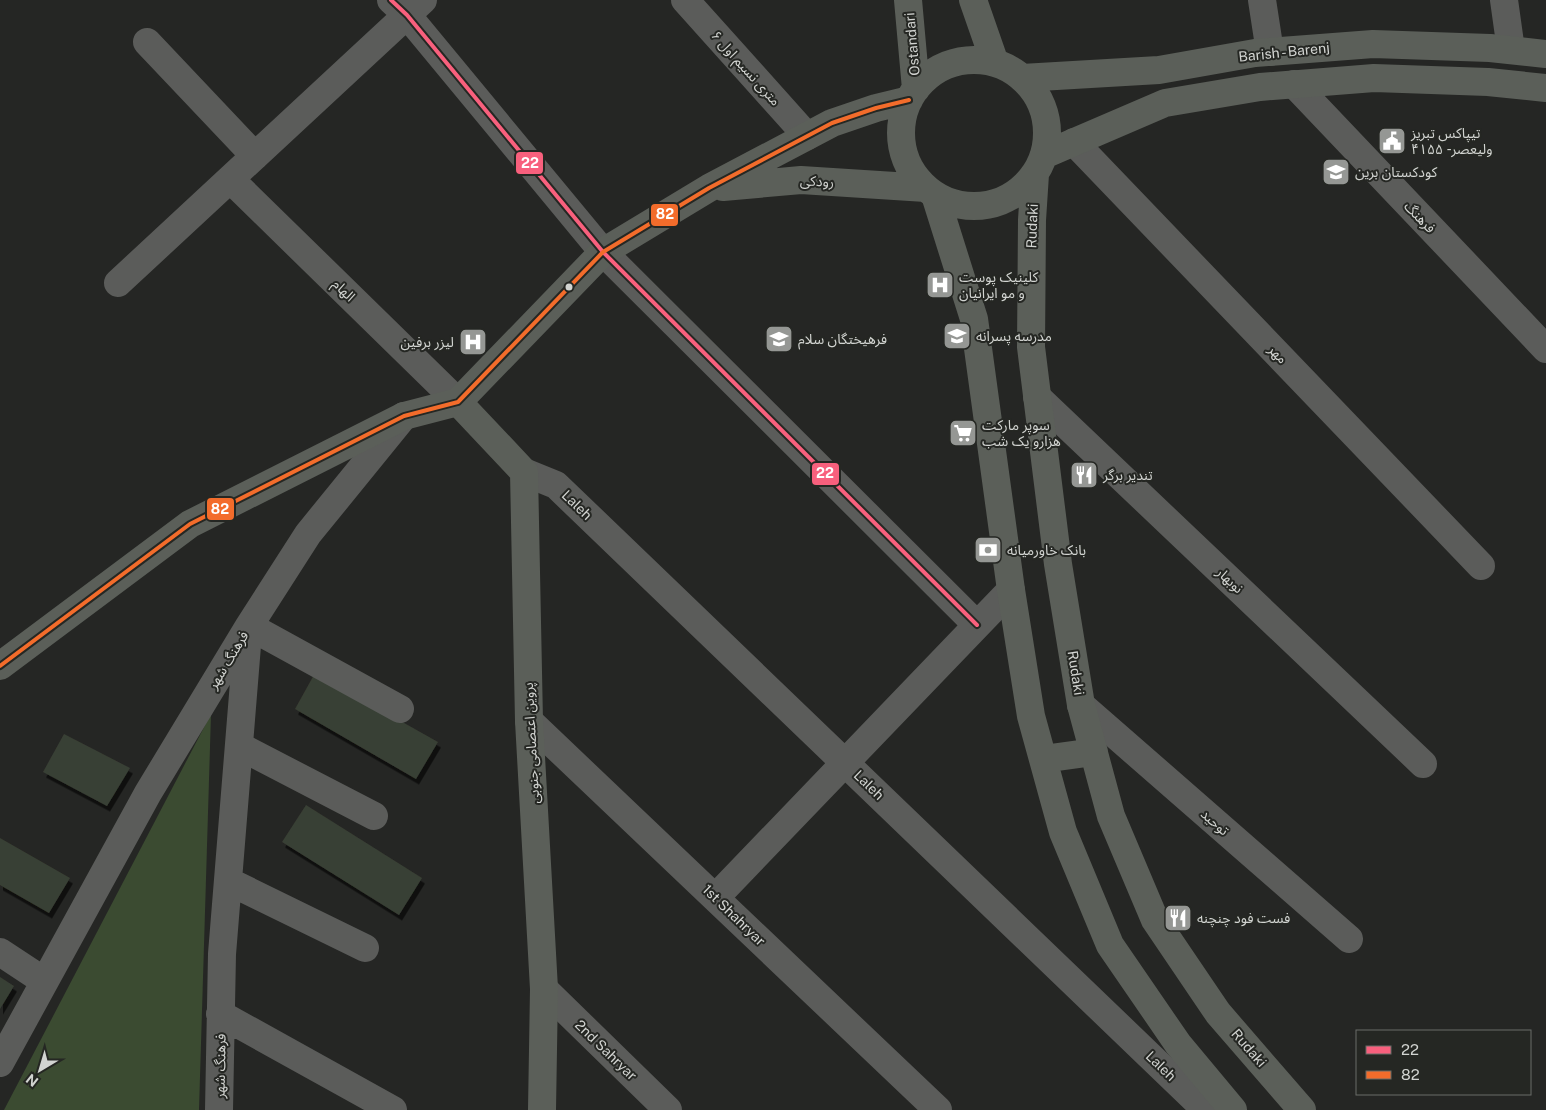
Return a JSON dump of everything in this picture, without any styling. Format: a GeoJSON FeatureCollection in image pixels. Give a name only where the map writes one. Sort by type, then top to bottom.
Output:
{"type":"FeatureCollection","features":[{"type":"Feature","properties":{"kind":"main road","name":"Ostandari"},"geometry":{"type":"LineString","coordinates":[[908,0],[913,95]]}},
{"type":"Feature","properties":{"kind":"main road"},"geometry":{"type":"LineString","coordinates":[[973,0],[995,63]]}},
{"type":"Feature","properties":{"kind":"main road","name":"Barish - Barenj"},"geometry":{"type":"LineString","coordinates":[[1022,78],[1159,70],[1270,52],[1373,44],[1511,50],[1546,54]]}},
{"type":"Feature","properties":{"kind":"main road"},"geometry":{"type":"LineString","coordinates":[[1040,165],[1047,138],[1042,105],[1034,91],[1022,78],[995,63],[978,60],[960,62],[944,67],[929,76],[913,95],[903,115],[902,147],[915,176],[930,191],[952,203],[970,206],[989,205],[1015,194],[1040,165],[1074,142],[1165,103],[1260,87],[1374,78],[1488,82],[1546,88]]}},
{"type":"Feature","properties":{"kind":"main road"},"geometry":{"type":"LineString","coordinates":[[0,666],[190,524],[404,416],[458,402],[603,252],[709,188],[832,123],[913,95]]}},
{"type":"Feature","properties":{"kind":"main road","name":"Rudaki"},"geometry":{"type":"LineString","coordinates":[[1040,165],[1032,220],[1031,347],[1058,564],[1081,705],[1111,816],[1155,920],[1218,1013],[1302,1110]]}},
{"type":"Feature","properties":{"kind":"main road","name":"رودکی"},"geometry":{"type":"LineString","coordinates":[[709,188],[801,180],[930,191]]}},
{"type":"Feature","properties":{"kind":"main road"},"geometry":{"type":"LineString","coordinates":[[930,191],[974,319],[1011,590],[1031,716],[1063,832],[1110,945],[1178,1044],[1233,1110]]}},
{"type":"Feature","properties":{"kind":"main road"},"geometry":{"type":"LineString","coordinates":[[458,402],[524,472]]}},
{"type":"Feature","properties":{"kind":"main road","name":"پروین اعتصامی جنوبی"},"geometry":{"type":"LineString","coordinates":[[524,472],[529,721],[544,989],[542,1110]]}},
{"type":"Feature","properties":{"kind":"main road"},"geometry":{"type":"LineString","coordinates":[[1043,759],[1094,752]]}},
{"type":"Feature","properties":{"kind":"street","name":"۶ متری نسیم اول"},"geometry":{"type":"LineString","coordinates":[[685,0],[807,136]]}},
{"type":"Feature","properties":{"kind":"street"},"geometry":{"type":"LineString","coordinates":[[1262,0],[1270,52]]}},
{"type":"Feature","properties":{"kind":"street"},"geometry":{"type":"LineString","coordinates":[[1504,0],[1511,50]]}},
{"type":"Feature","properties":{"kind":"street"},"geometry":{"type":"LineString","coordinates":[[118,283],[255,156],[407,5],[603,252],[977,625]]}},
{"type":"Feature","properties":{"kind":"street"},"geometry":{"type":"LineString","coordinates":[[147,42],[255,156]]}},
{"type":"Feature","properties":{"kind":"street","name":"فرهنگ"},"geometry":{"type":"LineString","coordinates":[[1294,84],[1546,349]]}},
{"type":"Feature","properties":{"kind":"street","name":"مهر"},"geometry":{"type":"LineString","coordinates":[[1074,142],[1482,566]]}},
{"type":"Feature","properties":{"kind":"street","name":"الهام"},"geometry":{"type":"LineString","coordinates":[[230,179],[458,402]]}},
{"type":"Feature","properties":{"kind":"street","name":"نوبهار"},"geometry":{"type":"LineString","coordinates":[[1037,397],[1424,764]]}},
{"type":"Feature","properties":{"kind":"street"},"geometry":{"type":"LineString","coordinates":[[400,709],[248,626],[308,534],[404,416]]}},
{"type":"Feature","properties":{"kind":"street","name":"Laleh"},"geometry":{"type":"LineString","coordinates":[[524,472],[556,485],[1206,1110]]}},
{"type":"Feature","properties":{"kind":"street"},"geometry":{"type":"LineString","coordinates":[[716,897],[1011,590]]}},
{"type":"Feature","properties":{"kind":"street","name":"فرهنگ شهر"},"geometry":{"type":"LineString","coordinates":[[219,1110],[222,954],[248,626]]}},
{"type":"Feature","properties":{"kind":"street","name":"فرهنگ شهر"},"geometry":{"type":"LineString","coordinates":[[0,1063],[148,793],[248,626]]}},
{"type":"Feature","properties":{"kind":"street","name":"توحید"},"geometry":{"type":"LineString","coordinates":[[1081,705],[1349,939]]}},
{"type":"Feature","properties":{"kind":"street","name":"1st Shahryar"},"geometry":{"type":"LineString","coordinates":[[529,721],[938,1110]]}},
{"type":"Feature","properties":{"kind":"street"},"geometry":{"type":"LineString","coordinates":[[238,746],[374,816]]}},
{"type":"Feature","properties":{"kind":"street"},"geometry":{"type":"LineString","coordinates":[[228,881],[365,948]]}},
{"type":"Feature","properties":{"kind":"street"},"geometry":{"type":"LineString","coordinates":[[0,952],[44,981]]}},
{"type":"Feature","properties":{"kind":"street","name":"2nd Sahryar"},"geometry":{"type":"LineString","coordinates":[[544,989],[668,1110]]}},
{"type":"Feature","properties":{"kind":"street"},"geometry":{"type":"LineString","coordinates":[[220,1014],[392,1110]]}},
{"type":"Feature","properties":{"kind":"green space"},"geometry":{"type":"Polygon","coordinates":[[[211,714],[199,1110],[4,1110],[211,714]]]}},
{"type":"Feature","properties":{"kind":"building"},"geometry":{"type":"Polygon","coordinates":[[[315,673],[438,742],[416,779],[295,709],[315,673]]]}},
{"type":"Feature","properties":{"kind":"building"},"geometry":{"type":"Polygon","coordinates":[[[64,734],[130,768],[107,806],[43,772],[64,734]]]}},
{"type":"Feature","properties":{"kind":"building"},"geometry":{"type":"Polygon","coordinates":[[[306,805],[422,878],[399,915],[282,842],[306,805]]]}},
{"type":"Feature","properties":{"kind":"building"},"geometry":{"type":"Polygon","coordinates":[[[0,838],[70,878],[49,913],[0,885],[0,838]]]}},
{"type":"Feature","properties":{"kind":"building"},"geometry":{"type":"Polygon","coordinates":[[[0,977],[14,986],[0,1009],[0,977]]]}},
{"type":"Feature","properties":{"kind":"transit line","name":"22"},"geometry":{"type":"LineString","coordinates":[[391,0],[407,15],[603,252],[977,625]]}},
{"type":"Feature","properties":{"kind":"transit line","name":"82"},"geometry":{"type":"LineString","coordinates":[[0,666],[190,524],[404,416],[458,402],[603,252],[709,188],[832,123],[876,108],[909,100]]}},
{"type":"Feature","properties":{"kind":"place","name":"تیپاکس تبریز ولیعصر - ۴۱۵۵"},"geometry":{"type":"Point","coordinates":[1392,141]}},
{"type":"Feature","properties":{"kind":"place","name":"کودکستان برین"},"geometry":{"type":"Point","coordinates":[1336,172]}},
{"type":"Feature","properties":{"kind":"place","name":"کلینیک پوست و مو ایرانیان"},"geometry":{"type":"Point","coordinates":[940,285]}},
{"type":"Feature","properties":{"kind":"place","name":"مدرسه پسرانه"},"geometry":{"type":"Point","coordinates":[957,336]}},
{"type":"Feature","properties":{"kind":"place","name":"فرهیختگان سلام"},"geometry":{"type":"Point","coordinates":[779,339]}},
{"type":"Feature","properties":{"kind":"place","name":"لیزر برفین"},"geometry":{"type":"Point","coordinates":[473,342]}},
{"type":"Feature","properties":{"kind":"place","name":"سوپر مارکت هزارو یک شب"},"geometry":{"type":"Point","coordinates":[963,433]}},
{"type":"Feature","properties":{"kind":"place","name":"تندیر برگر"},"geometry":{"type":"Point","coordinates":[1084,475]}},
{"type":"Feature","properties":{"kind":"place","name":"بانک خاورمیانه"},"geometry":{"type":"Point","coordinates":[988,550]}},
{"type":"Feature","properties":{"kind":"place","name":"فست فود چنچنه"},"geometry":{"type":"Point","coordinates":[1178,918]}}]}
